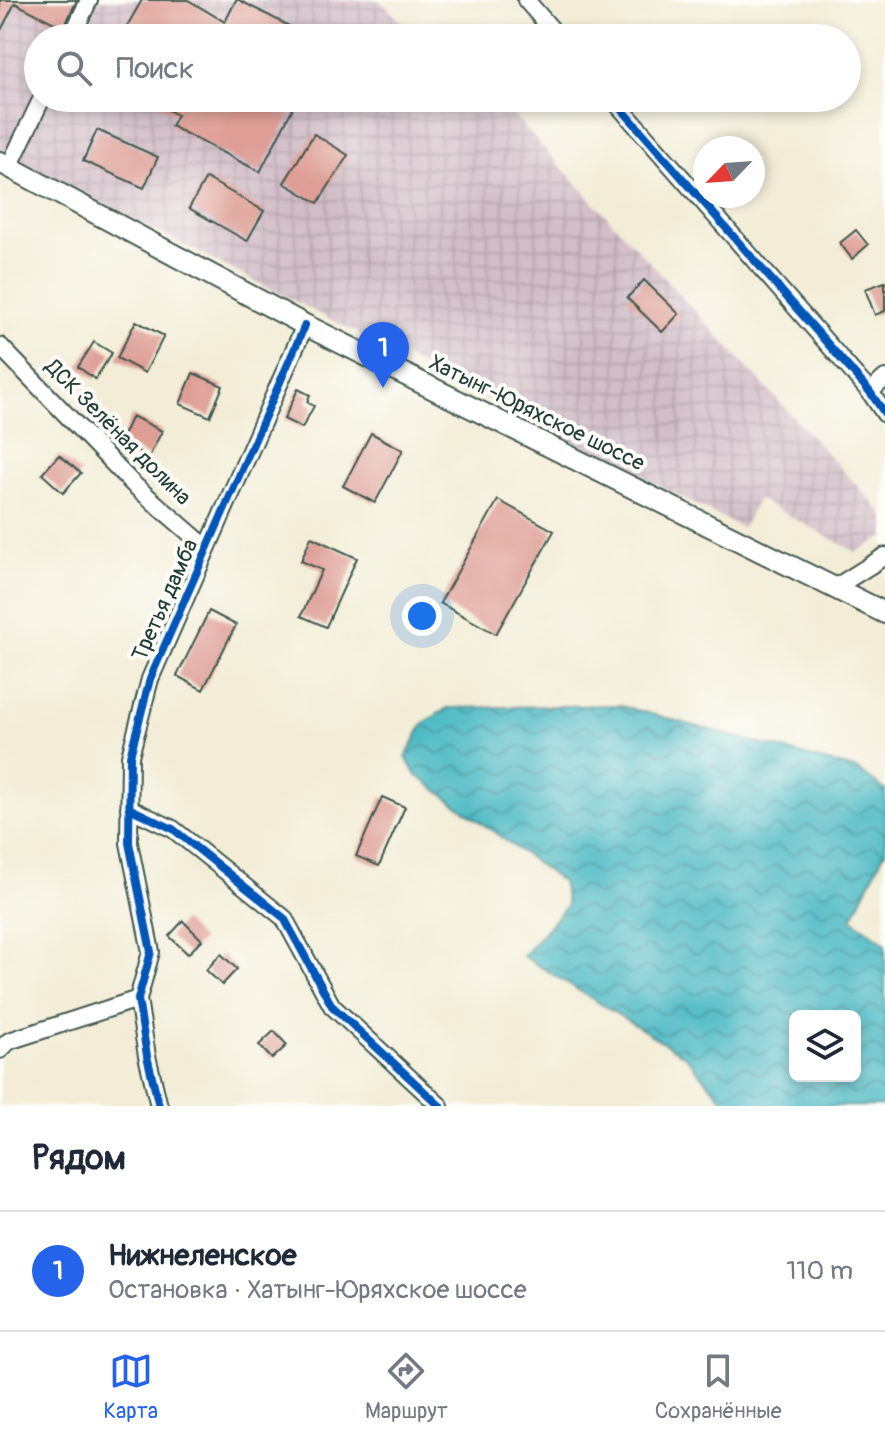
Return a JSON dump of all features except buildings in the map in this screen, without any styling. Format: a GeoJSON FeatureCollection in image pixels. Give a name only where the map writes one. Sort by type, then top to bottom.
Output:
{"type":"FeatureCollection","features":[{"type":"Feature","properties":{"kind":"main road","name":"Хатынг-Юряхское шоссе"},"geometry":{"type":"LineString","coordinates":[[4,164],[305,325],[885,613]]}},
{"type":"Feature","properties":{"kind":"street"},"geometry":{"type":"LineString","coordinates":[[78,24],[89,0]]}},
{"type":"Feature","properties":{"kind":"street"},"geometry":{"type":"LineString","coordinates":[[526,0],[547,24]]}},
{"type":"Feature","properties":{"kind":"street"},"geometry":{"type":"LineString","coordinates":[[4,164],[34,112]]}},
{"type":"Feature","properties":{"kind":"street"},"geometry":{"type":"LineString","coordinates":[[624,112],[870,392],[885,414]]}},
{"type":"Feature","properties":{"kind":"street","name":"Третья дамба"},"geometry":{"type":"LineString","coordinates":[[138,999],[151,952],[129,843],[130,756],[150,679],[305,325]]}},
{"type":"Feature","properties":{"kind":"street","name":"ДСК Зелёная долина"},"geometry":{"type":"LineString","coordinates":[[0,346],[133,484],[207,548]]}},
{"type":"Feature","properties":{"kind":"street"},"geometry":{"type":"LineString","coordinates":[[870,392],[885,378]]}},
{"type":"Feature","properties":{"kind":"street"},"geometry":{"type":"LineString","coordinates":[[836,587],[885,556]]}},
{"type":"Feature","properties":{"kind":"street"},"geometry":{"type":"LineString","coordinates":[[129,808],[173,829],[284,918],[332,1006],[440,1106]]}},
{"type":"Feature","properties":{"kind":"street"},"geometry":{"type":"LineString","coordinates":[[0,1050],[9,1041],[138,999],[159,1106]]}},
{"type":"Feature","properties":{"kind":"shaded area"},"geometry":{"type":"Polygon","coordinates":[[[0,0],[379,0],[404,24],[24,24],[24,112],[510,112],[885,516],[885,537],[856,552],[758,499],[742,528],[0,152],[0,0]]]}},
{"type":"Feature","properties":{"kind":"water"},"geometry":{"type":"Polygon","coordinates":[[[618,705],[858,770],[885,790],[885,851],[852,919],[885,943],[885,1106],[729,1106],[685,1056],[523,956],[567,905],[562,882],[415,774],[406,757],[423,724],[447,708],[618,705]]]}},
{"type":"Feature","properties":{"kind":"cycle path"},"geometry":{"type":"LineString","coordinates":[[624,112],[870,392],[885,414]]}},
{"type":"Feature","properties":{"kind":"cycle path"},"geometry":{"type":"LineString","coordinates":[[159,1106],[138,999],[151,952],[129,843],[130,756],[150,679],[305,325]]}},
{"type":"Feature","properties":{"kind":"cycle path"},"geometry":{"type":"LineString","coordinates":[[129,808],[173,829],[284,918],[332,1006],[440,1106]]}},
{"type":"Feature","properties":{"kind":"place","name":"Нижнеленское"},"geometry":{"type":"Point","coordinates":[383,388]}}]}
